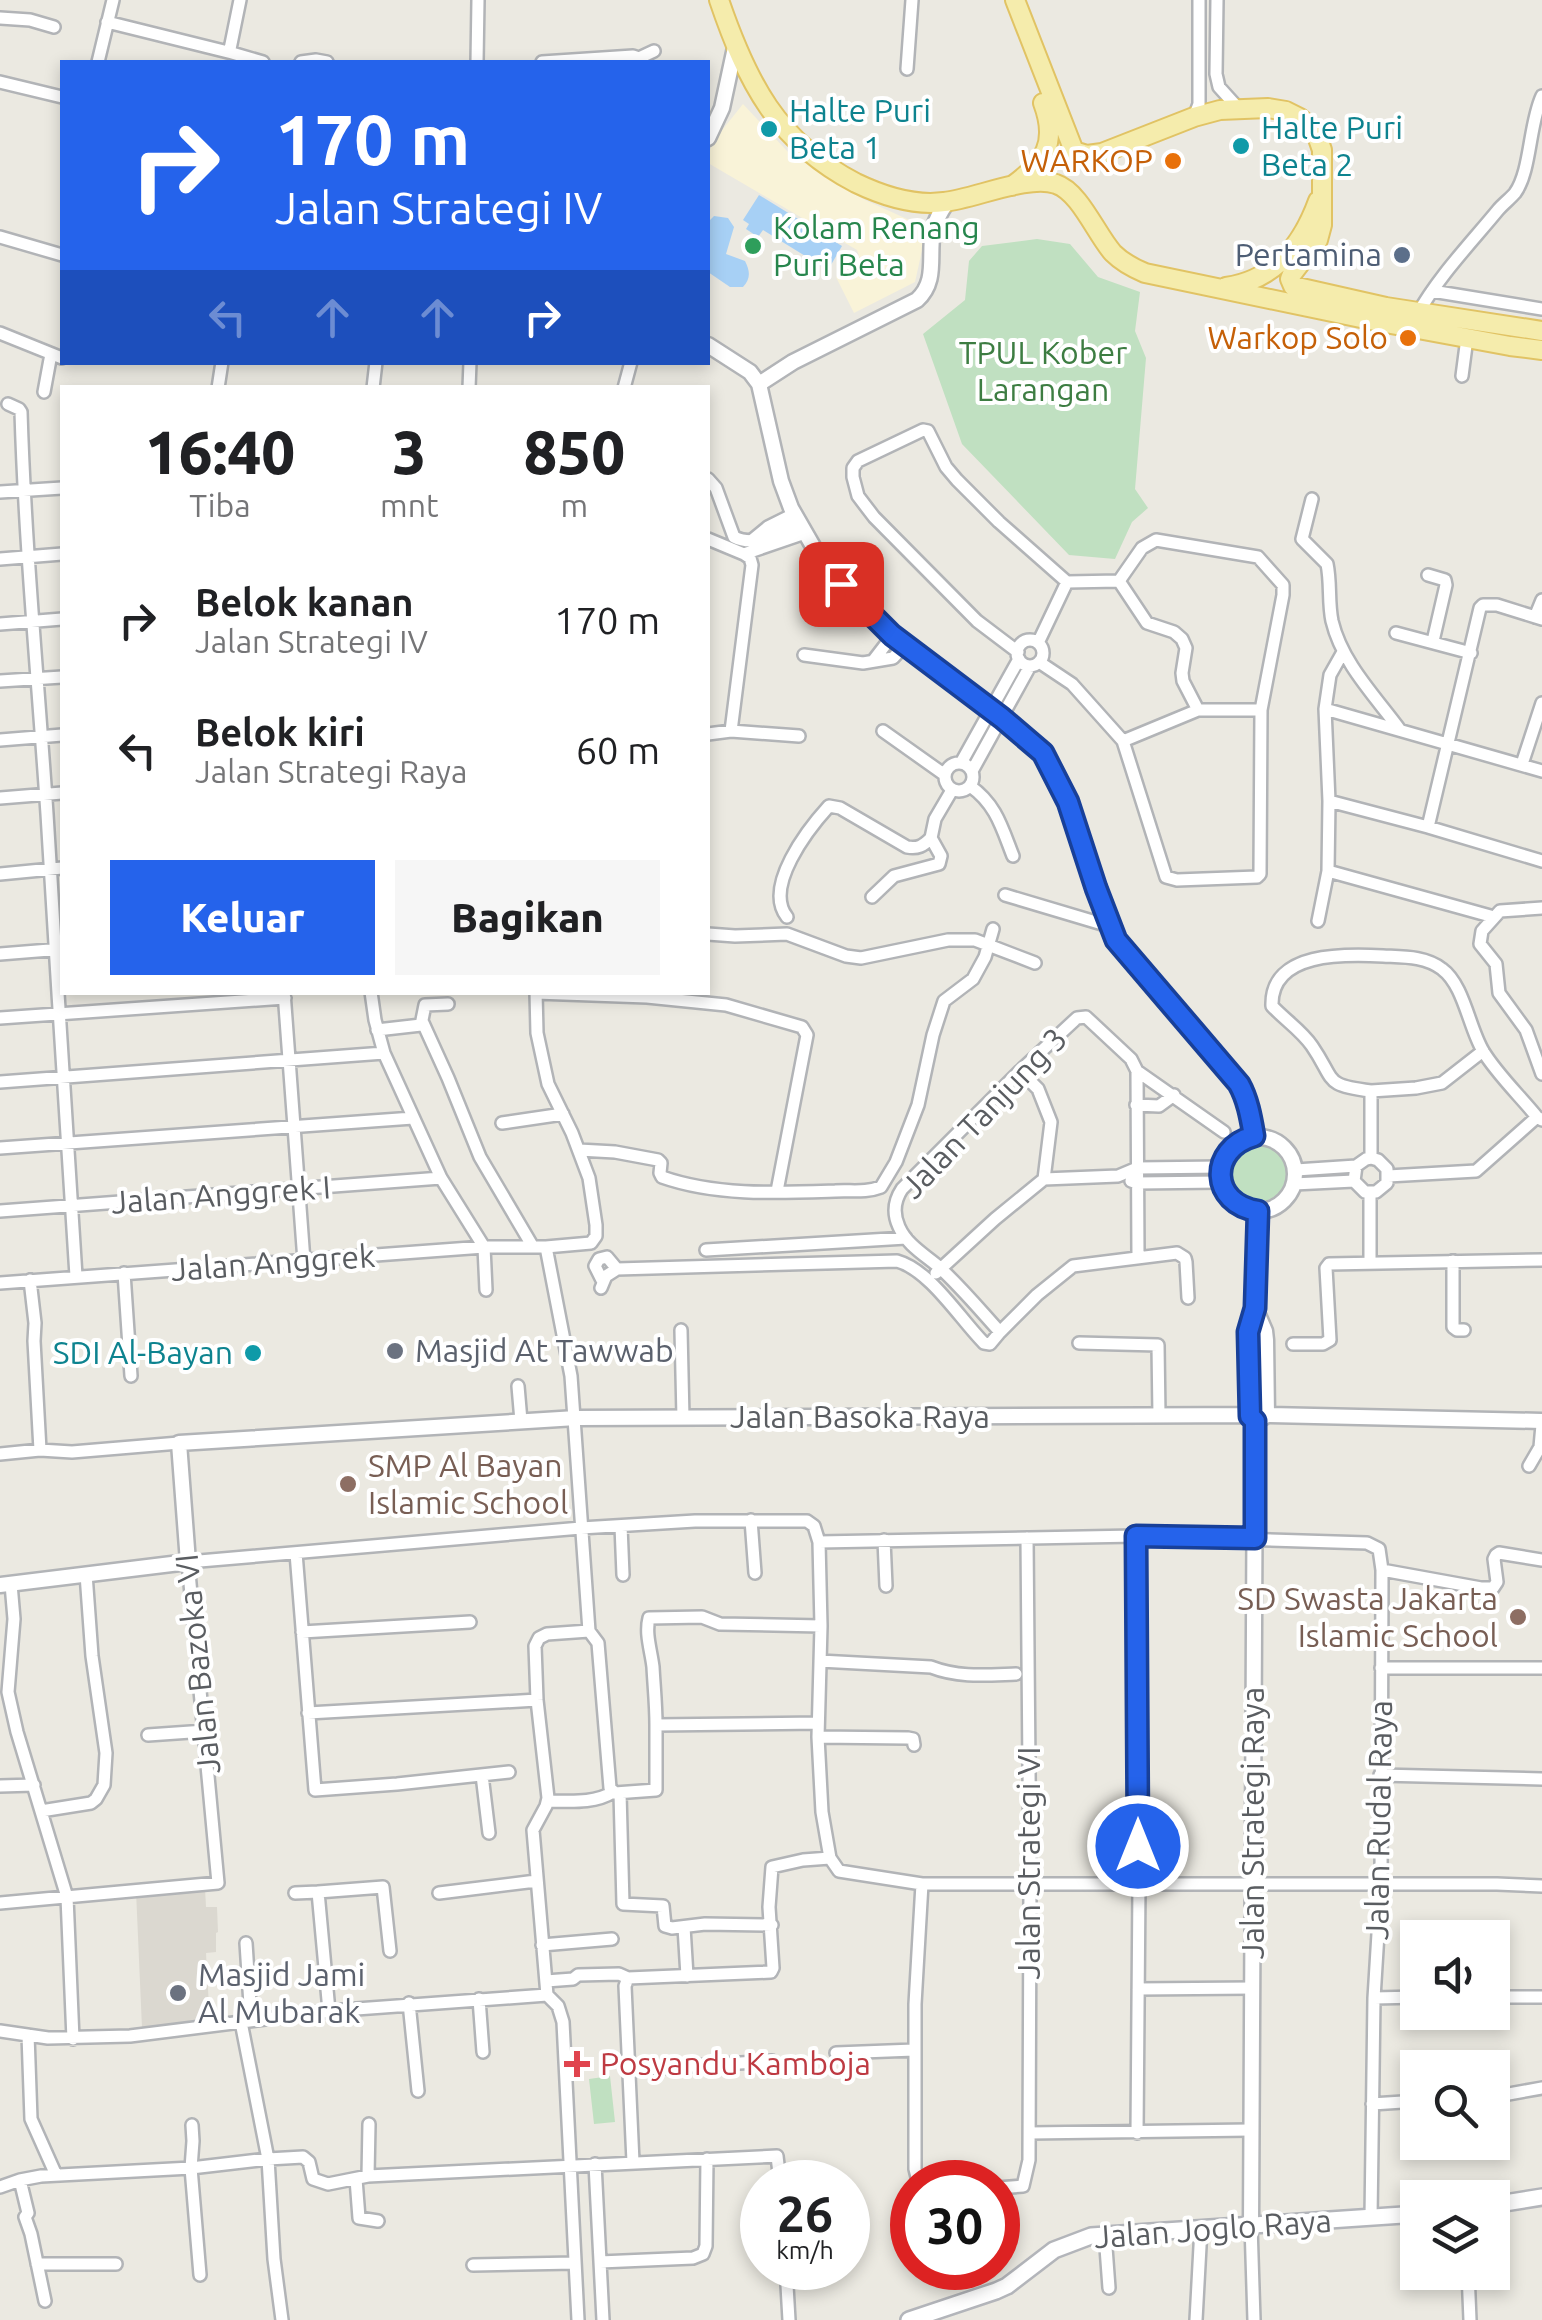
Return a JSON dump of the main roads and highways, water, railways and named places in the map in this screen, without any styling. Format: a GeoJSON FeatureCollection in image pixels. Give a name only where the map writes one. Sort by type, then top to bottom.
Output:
{"type":"FeatureCollection","features":[{"type":"Feature","properties":{"kind":"main road"},"geometry":{"type":"LineString","coordinates":[[720,0],[751,76],[786,132],[809,154],[875,191],[920,203],[947,202],[1046,182],[1061,186],[1073,196],[1112,252],[1128,266],[1145,273],[1212,288],[1296,296],[1414,320],[1542,329]]}},
{"type":"Feature","properties":{"kind":"main road"},"geometry":{"type":"LineString","coordinates":[[1003,0],[1050,132],[1044,156],[1012,186]]}},
{"type":"Feature","properties":{"kind":"main road"},"geometry":{"type":"LineString","coordinates":[[1015,0],[1072,149],[1077,153],[1102,153],[1194,117],[1238,108],[1275,108],[1309,124],[1320,144],[1321,232],[1290,277],[1296,296]]}},
{"type":"Feature","properties":{"kind":"main road"},"geometry":{"type":"LineString","coordinates":[[1212,288],[1249,282],[1282,262],[1306,229],[1323,186]]}},
{"type":"Feature","properties":{"kind":"main road"},"geometry":{"type":"LineString","coordinates":[[1414,320],[1468,338],[1542,350]]}},
{"type":"Feature","properties":{"kind":"main road"},"geometry":{"type":"LineString","coordinates":[[1510,2202],[1542,2197]]}},
{"type":"Feature","properties":{"kind":"main road","name":"Jalan Joglo Raya"},"geometry":{"type":"LineString","coordinates":[[909,2320],[996,2291],[1054,2250],[1105,2234],[1400,2216]]}},
{"type":"Feature","properties":{"kind":"water"},"geometry":{"type":"Polygon","coordinates":[[[759,195],[842,246],[828,270],[763,230],[758,237],[746,229],[749,224],[743,220],[759,195]]]}},
{"type":"Feature","properties":{"kind":"water"},"geometry":{"type":"Polygon","coordinates":[[[714,216],[728,218],[734,227],[726,254],[745,261],[749,274],[743,287],[730,287],[710,273],[710,220],[714,216]]]}},
{"type":"Feature","properties":{"kind":"place","name":"Halte Puri Beta 1"},"geometry":{"type":"Point","coordinates":[769,129]}},
{"type":"Feature","properties":{"kind":"place","name":"Halte Puri Beta 2"},"geometry":{"type":"Point","coordinates":[1241,146]}},
{"type":"Feature","properties":{"kind":"place","name":"WARKOP"},"geometry":{"type":"Point","coordinates":[1173,161]}},
{"type":"Feature","properties":{"kind":"place","name":"Kolam Renang Puri Beta"},"geometry":{"type":"Point","coordinates":[753,246]}},
{"type":"Feature","properties":{"kind":"place","name":"Pertamina"},"geometry":{"type":"Point","coordinates":[1402,255]}},
{"type":"Feature","properties":{"kind":"place","name":"Warkop Solo"},"geometry":{"type":"Point","coordinates":[1408,338]}},
{"type":"Feature","properties":{"kind":"place","name":"Masjid At Tawwab"},"geometry":{"type":"Point","coordinates":[395,1351]}},
{"type":"Feature","properties":{"kind":"place","name":"SDI Al-Bayan"},"geometry":{"type":"Point","coordinates":[253,1353]}},
{"type":"Feature","properties":{"kind":"place","name":"SMP Al Bayan Islamic School"},"geometry":{"type":"Point","coordinates":[348,1484]}},
{"type":"Feature","properties":{"kind":"place","name":"SD Swasta Jakarta Islamic School"},"geometry":{"type":"Point","coordinates":[1518,1617]}},
{"type":"Feature","properties":{"kind":"place","name":"Masjid Jami Al Mubarak"},"geometry":{"type":"Point","coordinates":[178,1993]}},
{"type":"Feature","properties":{"kind":"place","name":"Posyandu Kamboja"},"geometry":{"type":"Point","coordinates":[577,2064]}},
{"type":"Feature","properties":{"kind":"park label","name":"TPUL Kober Larangan"},"geometry":{"type":"Point","coordinates":[1043,372]}}]}
